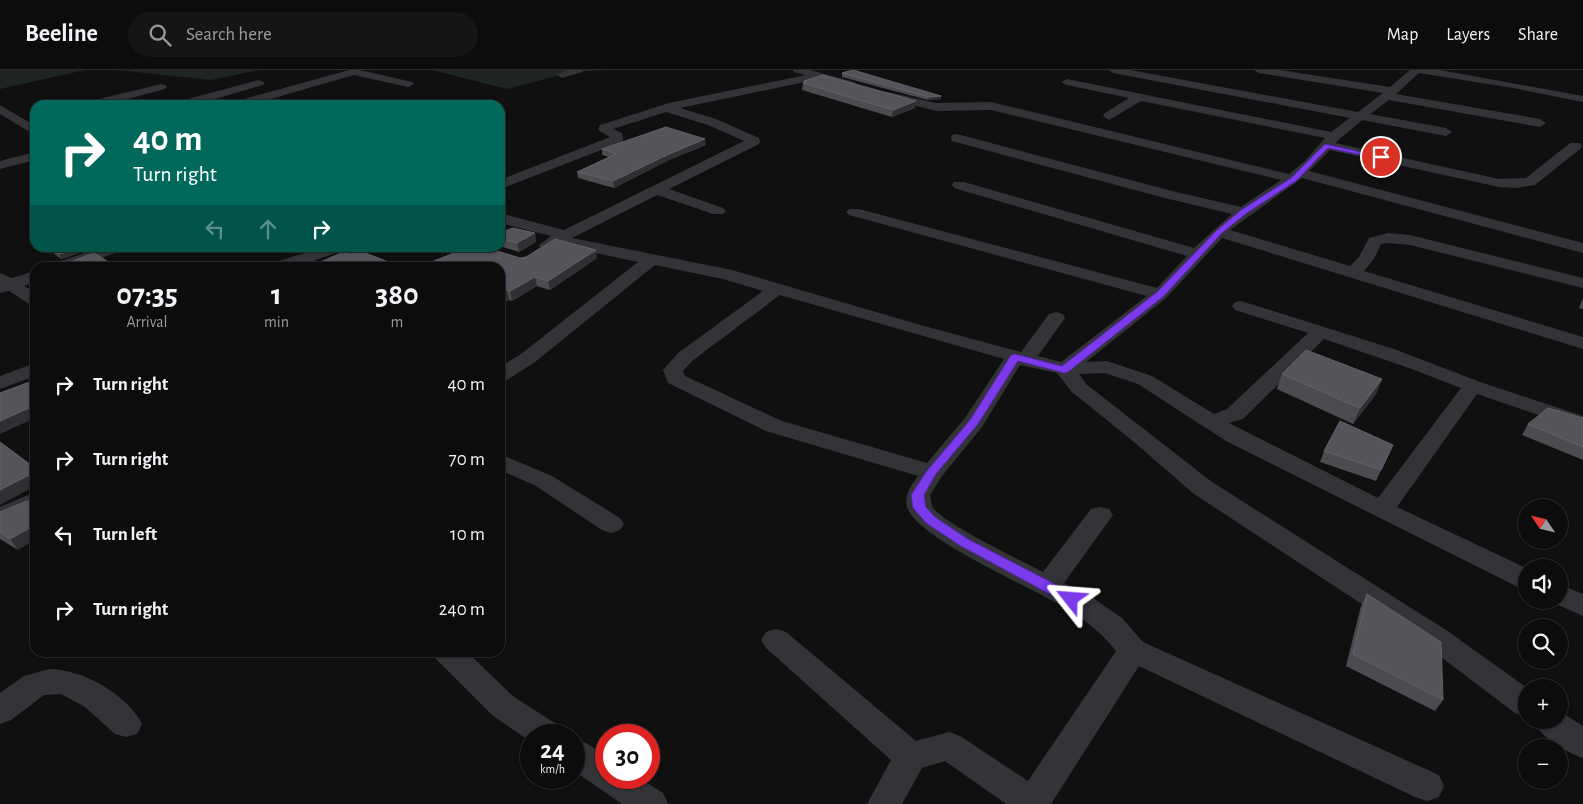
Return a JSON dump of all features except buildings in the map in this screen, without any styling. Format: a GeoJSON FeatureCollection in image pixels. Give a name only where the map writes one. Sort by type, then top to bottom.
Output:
{"type":"FeatureCollection","features":[{"type":"Feature","properties":{"kind":"street"},"geometry":{"type":"LineString","coordinates":[[562,75],[578,70]]}},
{"type":"Feature","properties":{"kind":"street"},"geometry":{"type":"LineString","coordinates":[[798,70],[936,108],[969,105],[992,106],[1296,176],[1583,248]]}},
{"type":"Feature","properties":{"kind":"street"},"geometry":{"type":"LineString","coordinates":[[505,183],[616,138],[617,136],[604,130],[604,128],[666,108],[774,87],[837,70]]}},
{"type":"Feature","properties":{"kind":"street"},"geometry":{"type":"LineString","coordinates":[[1113,70],[1446,132]]}},
{"type":"Feature","properties":{"kind":"street"},"geometry":{"type":"LineString","coordinates":[[1259,70],[1540,123]]}},
{"type":"Feature","properties":{"kind":"street"},"geometry":{"type":"LineString","coordinates":[[1064,370],[1160,294],[1219,232],[1296,176],[1330,141],[1390,94],[1416,70]]}},
{"type":"Feature","properties":{"kind":"street"},"geometry":{"type":"LineString","coordinates":[[1420,70],[1583,99]]}},
{"type":"Feature","properties":{"kind":"street"},"geometry":{"type":"LineString","coordinates":[[255,100],[354,72],[408,84]]}},
{"type":"Feature","properties":{"kind":"street"},"geometry":{"type":"LineString","coordinates":[[198,100],[264,82]]}},
{"type":"Feature","properties":{"kind":"street"},"geometry":{"type":"LineString","coordinates":[[1067,82],[1330,141],[1499,183],[1516,184],[1530,182],[1578,144]]}},
{"type":"Feature","properties":{"kind":"street"},"geometry":{"type":"LineString","coordinates":[[1567,96],[1583,86]]}},
{"type":"Feature","properties":{"kind":"street"},"geometry":{"type":"LineString","coordinates":[[110,100],[161,87]]}},
{"type":"Feature","properties":{"kind":"street"},"geometry":{"type":"LineString","coordinates":[[1109,116],[1139,97]]}},
{"type":"Feature","properties":{"kind":"street"},"geometry":{"type":"LineString","coordinates":[[530,255],[561,237],[754,141],[712,122],[666,108],[651,100]]}},
{"type":"Feature","properties":{"kind":"street"},"geometry":{"type":"LineString","coordinates":[[0,109],[30,128]]}},
{"type":"Feature","properties":{"kind":"street"},"geometry":{"type":"LineString","coordinates":[[0,126],[30,120]]}},
{"type":"Feature","properties":{"kind":"street"},"geometry":{"type":"LineString","coordinates":[[957,138],[1170,195],[1244,212]]}},
{"type":"Feature","properties":{"kind":"street"},"geometry":{"type":"LineString","coordinates":[[0,165],[30,157]]}},
{"type":"Feature","properties":{"kind":"street"},"geometry":{"type":"LineString","coordinates":[[959,185],[1198,254]]}},
{"type":"Feature","properties":{"kind":"street"},"geometry":{"type":"LineString","coordinates":[[657,190],[718,211]]}},
{"type":"Feature","properties":{"kind":"street"},"geometry":{"type":"LineString","coordinates":[[854,212],[1160,294]]}},
{"type":"Feature","properties":{"kind":"street"},"geometry":{"type":"LineString","coordinates":[[505,220],[561,237],[651,260],[726,274],[1064,370],[1107,367],[1145,380],[1234,436],[1518,575]]}},
{"type":"Feature","properties":{"kind":"street"},"geometry":{"type":"LineString","coordinates":[[1219,232],[1583,343]]}},
{"type":"Feature","properties":{"kind":"street"},"geometry":{"type":"LineString","coordinates":[[1353,273],[1366,259],[1375,241],[1388,238],[1410,240],[1578,277]]}},
{"type":"Feature","properties":{"kind":"street"},"geometry":{"type":"LineString","coordinates":[[75,262],[103,252]]}},
{"type":"Feature","properties":{"kind":"street"},"geometry":{"type":"LineString","coordinates":[[294,262],[323,252]]}},
{"type":"Feature","properties":{"kind":"street"},"geometry":{"type":"LineString","coordinates":[[505,373],[528,358],[651,260]]}},
{"type":"Feature","properties":{"kind":"street"},"geometry":{"type":"LineString","coordinates":[[3,284],[30,277]]}},
{"type":"Feature","properties":{"kind":"street"},"geometry":{"type":"LineString","coordinates":[[3,284],[30,298]]}},
{"type":"Feature","properties":{"kind":"street"},"geometry":{"type":"LineString","coordinates":[[777,289],[685,357],[673,370],[675,379],[774,426],[932,472]]}},
{"type":"Feature","properties":{"kind":"street"},"geometry":{"type":"LineString","coordinates":[[1241,306],[1410,361],[1472,386],[1583,423]]}},
{"type":"Feature","properties":{"kind":"street"},"geometry":{"type":"LineString","coordinates":[[1056,318],[1020,358],[974,422],[932,472],[918,495],[920,508],[930,520],[964,542],[1084,605],[1112,626],[1133,650],[1426,786]]}},
{"type":"Feature","properties":{"kind":"street"},"geometry":{"type":"LineString","coordinates":[[1212,422],[1235,414],[1321,331]]}},
{"type":"Feature","properties":{"kind":"street"},"geometry":{"type":"LineString","coordinates":[[1064,370],[1079,388],[1203,488],[1439,640],[1518,698]]}},
{"type":"Feature","properties":{"kind":"street"},"geometry":{"type":"LineString","coordinates":[[0,384],[30,371]]}},
{"type":"Feature","properties":{"kind":"street"},"geometry":{"type":"LineString","coordinates":[[1382,510],[1472,386]]}},
{"type":"Feature","properties":{"kind":"street"},"geometry":{"type":"LineString","coordinates":[[505,462],[544,481],[611,524]]}},
{"type":"Feature","properties":{"kind":"street"},"geometry":{"type":"LineString","coordinates":[[0,517],[30,502]]}},
{"type":"Feature","properties":{"kind":"street"},"geometry":{"type":"LineString","coordinates":[[1047,586],[1100,515]]}},
{"type":"Feature","properties":{"kind":"street"},"geometry":{"type":"LineString","coordinates":[[1568,598],[1583,606]]}},
{"type":"Feature","properties":{"kind":"street"},"geometry":{"type":"LineString","coordinates":[[776,640],[911,757]]}},
{"type":"Feature","properties":{"kind":"street"},"geometry":{"type":"LineString","coordinates":[[884,804],[911,757],[949,746],[1034,804],[1133,650]]}},
{"type":"Feature","properties":{"kind":"street"},"geometry":{"type":"LineString","coordinates":[[452,657],[503,706],[530,724]]}},
{"type":"Feature","properties":{"kind":"street"},"geometry":{"type":"LineString","coordinates":[[0,710],[35,685],[61,680],[87,690],[126,724]]}},
{"type":"Feature","properties":{"kind":"street"},"geometry":{"type":"LineString","coordinates":[[1561,729],[1583,744]]}},
{"type":"Feature","properties":{"kind":"street"},"geometry":{"type":"LineString","coordinates":[[628,789],[651,804]]}},
{"type":"Feature","properties":{"kind":"shaded area"},"geometry":{"type":"Polygon","coordinates":[[[0,70],[85,70],[0,89],[0,70]]]}},
{"type":"Feature","properties":{"kind":"shaded area"},"geometry":{"type":"Polygon","coordinates":[[[117,70],[260,70],[211,80],[117,70]]]}},
{"type":"Feature","properties":{"kind":"shaded area"},"geometry":{"type":"Polygon","coordinates":[[[432,70],[603,70],[568,73],[507,89],[432,70]]]}},
{"type":"Feature","properties":{"kind":"route"},"geometry":{"type":"LineString","coordinates":[[1071,599],[964,542],[930,520],[920,508],[918,495],[932,472],[974,422],[1015,357],[1064,370],[1160,294],[1219,232],[1244,212],[1293,179],[1327,146],[1381,157]]}}]}
